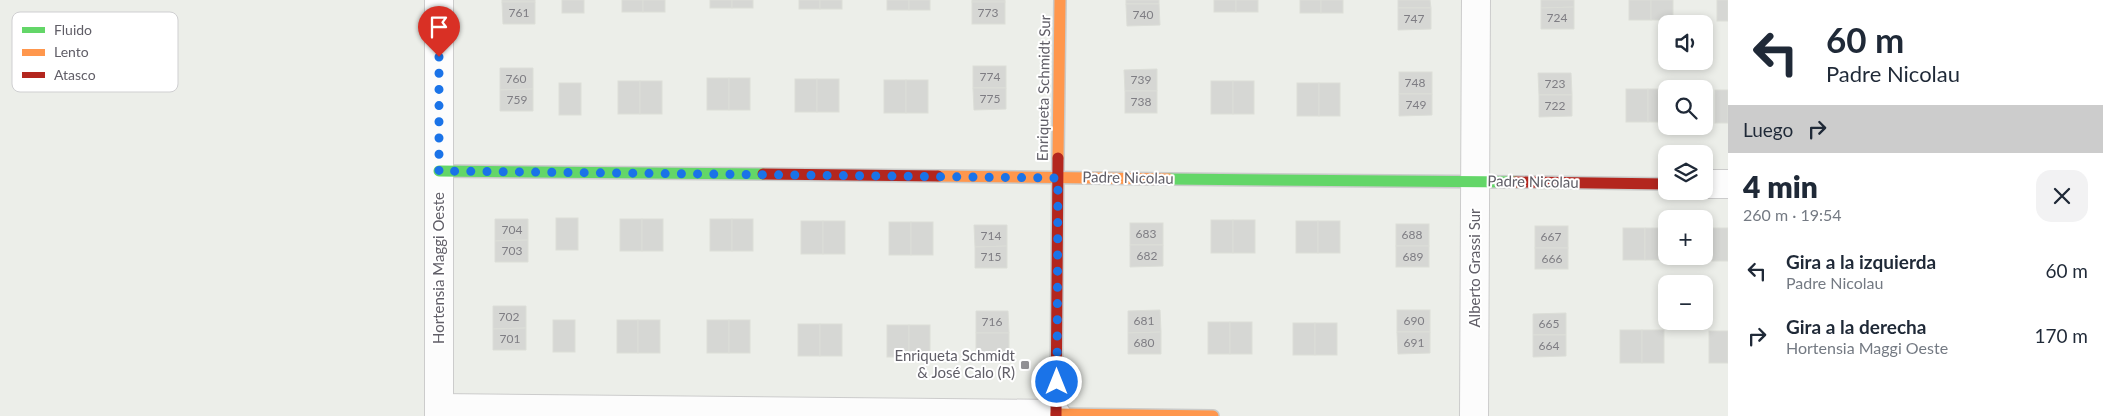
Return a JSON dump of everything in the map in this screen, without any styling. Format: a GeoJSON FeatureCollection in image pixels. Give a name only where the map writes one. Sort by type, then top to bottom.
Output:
{"type":"FeatureCollection","features":[{"type":"Feature","properties":{"kind":"street","name":"Hortensia Maggi Oeste"},"geometry":{"type":"LineString","coordinates":[[439,0],[439,412]]}},
{"type":"Feature","properties":{"kind":"street","name":"Enriqueta Schmidt Sur"},"geometry":{"type":"LineString","coordinates":[[1056,415],[1060,0]]}},
{"type":"Feature","properties":{"kind":"street","name":"Alberto Grassi Sur"},"geometry":{"type":"LineString","coordinates":[[1474,416],[1476,0]]}},
{"type":"Feature","properties":{"kind":"street","name":"Padre Nicolau"},"geometry":{"type":"LineString","coordinates":[[439,171],[1658,184]]}},
{"type":"Feature","properties":{"kind":"street"},"geometry":{"type":"LineString","coordinates":[[1713,184],[1728,184]]}},
{"type":"Feature","properties":{"kind":"street"},"geometry":{"type":"LineString","coordinates":[[439,412],[1213,416]]}},
{"type":"Feature","properties":{"kind":"building"},"geometry":{"type":"Polygon","coordinates":[[[502,0],[535,0],[535,2],[502,2],[502,0]]]}},
{"type":"Feature","properties":{"kind":"building"},"geometry":{"type":"Polygon","coordinates":[[[562,0],[584,0],[584,13],[562,13],[562,0]]]}},
{"type":"Feature","properties":{"kind":"building"},"geometry":{"type":"Polygon","coordinates":[[[622,0],[643,0],[643,12],[622,12],[622,0]]]}},
{"type":"Feature","properties":{"kind":"building"},"geometry":{"type":"Polygon","coordinates":[[[643,0],[665,0],[665,12],[643,12],[643,0]]]}},
{"type":"Feature","properties":{"kind":"building"},"geometry":{"type":"Polygon","coordinates":[[[710,0],[732,0],[732,8],[710,8],[710,0]]]}},
{"type":"Feature","properties":{"kind":"building"},"geometry":{"type":"Polygon","coordinates":[[[732,0],[753,0],[753,8],[732,8],[732,0]]]}},
{"type":"Feature","properties":{"kind":"building"},"geometry":{"type":"Polygon","coordinates":[[[799,0],[820,0],[820,9],[799,9],[799,0]]]}},
{"type":"Feature","properties":{"kind":"building"},"geometry":{"type":"Polygon","coordinates":[[[820,0],[842,0],[842,9],[820,9],[820,0]]]}},
{"type":"Feature","properties":{"kind":"building"},"geometry":{"type":"Polygon","coordinates":[[[887,0],[909,0],[909,10],[887,10],[887,0]]]}},
{"type":"Feature","properties":{"kind":"building"},"geometry":{"type":"Polygon","coordinates":[[[909,0],[930,0],[930,10],[909,10],[909,0]]]}},
{"type":"Feature","properties":{"kind":"building"},"geometry":{"type":"Polygon","coordinates":[[[972,0],[1005,0],[1005,2],[972,2],[972,0]]]}},
{"type":"Feature","properties":{"kind":"building"},"geometry":{"type":"Polygon","coordinates":[[[1126,0],[1159,0],[1159,4],[1126,4],[1126,0]]]}},
{"type":"Feature","properties":{"kind":"building"},"geometry":{"type":"Polygon","coordinates":[[[1214,0],[1236,0],[1236,12],[1214,12],[1214,0]]]}},
{"type":"Feature","properties":{"kind":"building"},"geometry":{"type":"Polygon","coordinates":[[[1236,0],[1258,0],[1258,12],[1236,12],[1236,0]]]}},
{"type":"Feature","properties":{"kind":"building"},"geometry":{"type":"Polygon","coordinates":[[[1300,0],[1321,0],[1321,13],[1300,13],[1300,0]]]}},
{"type":"Feature","properties":{"kind":"building"},"geometry":{"type":"Polygon","coordinates":[[[1321,0],[1343,0],[1343,13],[1321,13],[1321,0]]]}},
{"type":"Feature","properties":{"kind":"building"},"geometry":{"type":"Polygon","coordinates":[[[1398,0],[1430,0],[1431,8],[1398,8],[1398,0]]]}},
{"type":"Feature","properties":{"kind":"building"},"geometry":{"type":"Polygon","coordinates":[[[1541,0],[1574,0],[1574,7],[1541,8],[1541,0]]]}},
{"type":"Feature","properties":{"kind":"building"},"geometry":{"type":"Polygon","coordinates":[[[1629,0],[1651,0],[1651,20],[1629,20],[1629,0]]]}},
{"type":"Feature","properties":{"kind":"building"},"geometry":{"type":"Polygon","coordinates":[[[1651,0],[1673,0],[1673,15],[1658,15],[1658,20],[1651,20],[1651,0]]]}},
{"type":"Feature","properties":{"kind":"building"},"geometry":{"type":"Polygon","coordinates":[[[1717,0],[1728,0],[1728,21],[1717,21],[1717,0]]]}},
{"type":"Feature","properties":{"kind":"building"},"geometry":{"type":"Polygon","coordinates":[[[502,2],[535,2],[535,24],[503,24],[502,2]]]}},
{"type":"Feature","properties":{"kind":"building"},"geometry":{"type":"Polygon","coordinates":[[[972,2],[1005,2],[1005,24],[972,24],[972,2]]]}},
{"type":"Feature","properties":{"kind":"building"},"geometry":{"type":"Polygon","coordinates":[[[1126,4],[1159,4],[1160,25],[1127,26],[1126,4]]]}},
{"type":"Feature","properties":{"kind":"building"},"geometry":{"type":"Polygon","coordinates":[[[1574,7],[1574,29],[1541,29],[1541,8],[1574,7]]]}},
{"type":"Feature","properties":{"kind":"building"},"geometry":{"type":"Polygon","coordinates":[[[1398,8],[1431,8],[1431,29],[1398,30],[1398,8]]]}},
{"type":"Feature","properties":{"kind":"building"},"geometry":{"type":"Polygon","coordinates":[[[973,66],[1006,66],[1006,88],[973,88],[973,66]]]}},
{"type":"Feature","properties":{"kind":"building"},"geometry":{"type":"Polygon","coordinates":[[[500,68],[533,68],[533,89],[500,90],[500,68]]]}},
{"type":"Feature","properties":{"kind":"building"},"geometry":{"type":"Polygon","coordinates":[[[1157,69],[1157,91],[1125,91],[1124,70],[1157,69]]]}},
{"type":"Feature","properties":{"kind":"building"},"geometry":{"type":"Polygon","coordinates":[[[1399,72],[1432,72],[1432,94],[1399,94],[1399,72]]]}},
{"type":"Feature","properties":{"kind":"building"},"geometry":{"type":"Polygon","coordinates":[[[1538,73],[1571,73],[1572,95],[1539,95],[1538,73]]]}},
{"type":"Feature","properties":{"kind":"building"},"geometry":{"type":"Polygon","coordinates":[[[707,78],[729,78],[729,110],[707,110],[707,78]]]}},
{"type":"Feature","properties":{"kind":"building"},"geometry":{"type":"Polygon","coordinates":[[[729,78],[750,78],[750,110],[729,110],[729,78]]]}},
{"type":"Feature","properties":{"kind":"building"},"geometry":{"type":"Polygon","coordinates":[[[795,79],[817,79],[817,112],[795,112],[795,79]]]}},
{"type":"Feature","properties":{"kind":"building"},"geometry":{"type":"Polygon","coordinates":[[[817,79],[839,79],[839,112],[817,112],[817,79]]]}},
{"type":"Feature","properties":{"kind":"building"},"geometry":{"type":"Polygon","coordinates":[[[884,80],[906,80],[906,113],[884,113],[884,80]]]}},
{"type":"Feature","properties":{"kind":"building"},"geometry":{"type":"Polygon","coordinates":[[[906,80],[928,80],[928,113],[906,113],[906,80]]]}},
{"type":"Feature","properties":{"kind":"building"},"geometry":{"type":"Polygon","coordinates":[[[618,81],[640,81],[640,114],[618,114],[618,81]]]}},
{"type":"Feature","properties":{"kind":"building"},"geometry":{"type":"Polygon","coordinates":[[[640,81],[662,81],[662,114],[640,114],[640,81]]]}},
{"type":"Feature","properties":{"kind":"building"},"geometry":{"type":"Polygon","coordinates":[[[1211,81],[1233,81],[1233,114],[1211,114],[1211,81]]]}},
{"type":"Feature","properties":{"kind":"building"},"geometry":{"type":"Polygon","coordinates":[[[1233,81],[1254,81],[1254,114],[1233,114],[1233,81]]]}},
{"type":"Feature","properties":{"kind":"building"},"geometry":{"type":"Polygon","coordinates":[[[559,83],[581,83],[581,115],[559,115],[559,83]]]}},
{"type":"Feature","properties":{"kind":"building"},"geometry":{"type":"Polygon","coordinates":[[[1297,83],[1319,83],[1319,116],[1297,116],[1297,83]]]}},
{"type":"Feature","properties":{"kind":"building"},"geometry":{"type":"Polygon","coordinates":[[[1319,83],[1340,83],[1340,116],[1319,116],[1319,83]]]}},
{"type":"Feature","properties":{"kind":"building"},"geometry":{"type":"Polygon","coordinates":[[[973,88],[1006,88],[1006,109],[974,110],[973,88]]]}},
{"type":"Feature","properties":{"kind":"building"},"geometry":{"type":"Polygon","coordinates":[[[533,89],[533,111],[500,111],[500,90],[533,89]]]}},
{"type":"Feature","properties":{"kind":"building"},"geometry":{"type":"Polygon","coordinates":[[[1626,89],[1648,89],[1648,122],[1626,122],[1626,89]]]}},
{"type":"Feature","properties":{"kind":"building"},"geometry":{"type":"Polygon","coordinates":[[[1648,89],[1658,89],[1658,122],[1648,122],[1648,89]]]}},
{"type":"Feature","properties":{"kind":"building"},"geometry":{"type":"Polygon","coordinates":[[[1715,90],[1728,90],[1728,123],[1715,123],[1715,90]]]}},
{"type":"Feature","properties":{"kind":"building"},"geometry":{"type":"Polygon","coordinates":[[[1125,91],[1157,91],[1157,113],[1125,113],[1125,91]]]}},
{"type":"Feature","properties":{"kind":"building"},"geometry":{"type":"Polygon","coordinates":[[[1399,94],[1432,94],[1432,115],[1399,116],[1399,94]]]}},
{"type":"Feature","properties":{"kind":"building"},"geometry":{"type":"Polygon","coordinates":[[[1539,95],[1572,95],[1572,116],[1539,117],[1539,95]]]}},
{"type":"Feature","properties":{"kind":"building"},"geometry":{"type":"Polygon","coordinates":[[[556,218],[578,218],[578,250],[556,250],[556,218]]]}},
{"type":"Feature","properties":{"kind":"building"},"geometry":{"type":"Polygon","coordinates":[[[495,219],[528,219],[528,240],[495,241],[495,219]]]}},
{"type":"Feature","properties":{"kind":"building"},"geometry":{"type":"Polygon","coordinates":[[[620,219],[642,219],[642,251],[620,251],[620,219]]]}},
{"type":"Feature","properties":{"kind":"building"},"geometry":{"type":"Polygon","coordinates":[[[642,219],[663,219],[663,251],[642,251],[642,219]]]}},
{"type":"Feature","properties":{"kind":"building"},"geometry":{"type":"Polygon","coordinates":[[[710,219],[732,219],[732,251],[710,251],[710,219]]]}},
{"type":"Feature","properties":{"kind":"building"},"geometry":{"type":"Polygon","coordinates":[[[732,219],[753,219],[753,251],[732,251],[732,219]]]}},
{"type":"Feature","properties":{"kind":"building"},"geometry":{"type":"Polygon","coordinates":[[[1211,220],[1233,220],[1233,253],[1211,253],[1211,220]]]}},
{"type":"Feature","properties":{"kind":"building"},"geometry":{"type":"Polygon","coordinates":[[[1233,220],[1255,220],[1255,253],[1233,253],[1233,220]]]}},
{"type":"Feature","properties":{"kind":"building"},"geometry":{"type":"Polygon","coordinates":[[[801,221],[823,221],[823,254],[801,254],[801,221]]]}},
{"type":"Feature","properties":{"kind":"building"},"geometry":{"type":"Polygon","coordinates":[[[823,221],[845,221],[845,254],[823,254],[823,221]]]}},
{"type":"Feature","properties":{"kind":"building"},"geometry":{"type":"Polygon","coordinates":[[[1296,221],[1318,221],[1318,253],[1296,253],[1296,221]]]}},
{"type":"Feature","properties":{"kind":"building"},"geometry":{"type":"Polygon","coordinates":[[[1318,221],[1340,221],[1340,253],[1318,253],[1318,221]]]}},
{"type":"Feature","properties":{"kind":"building"},"geometry":{"type":"Polygon","coordinates":[[[889,222],[911,222],[911,255],[889,255],[889,222]]]}},
{"type":"Feature","properties":{"kind":"building"},"geometry":{"type":"Polygon","coordinates":[[[911,222],[933,222],[933,255],[911,255],[911,222]]]}},
{"type":"Feature","properties":{"kind":"building"},"geometry":{"type":"Polygon","coordinates":[[[1130,223],[1163,223],[1163,245],[1130,245],[1130,223]]]}},
{"type":"Feature","properties":{"kind":"building"},"geometry":{"type":"Polygon","coordinates":[[[1396,224],[1429,224],[1429,246],[1396,246],[1396,224]]]}},
{"type":"Feature","properties":{"kind":"building"},"geometry":{"type":"Polygon","coordinates":[[[974,225],[1007,225],[1007,246],[975,247],[974,225]]]}},
{"type":"Feature","properties":{"kind":"building"},"geometry":{"type":"Polygon","coordinates":[[[1535,226],[1568,226],[1568,248],[1535,248],[1535,226]]]}},
{"type":"Feature","properties":{"kind":"building"},"geometry":{"type":"Polygon","coordinates":[[[1623,228],[1645,228],[1645,260],[1623,260],[1623,228]]]}},
{"type":"Feature","properties":{"kind":"building"},"geometry":{"type":"Polygon","coordinates":[[[1645,228],[1658,228],[1658,260],[1645,260],[1645,228]]]}},
{"type":"Feature","properties":{"kind":"building"},"geometry":{"type":"Polygon","coordinates":[[[1713,228],[1728,228],[1728,261],[1713,261],[1713,228]]]}},
{"type":"Feature","properties":{"kind":"building"},"geometry":{"type":"Polygon","coordinates":[[[528,240],[528,262],[495,262],[495,241],[528,240]]]}},
{"type":"Feature","properties":{"kind":"building"},"geometry":{"type":"Polygon","coordinates":[[[1130,245],[1163,245],[1163,266],[1130,267],[1130,245]]]}},
{"type":"Feature","properties":{"kind":"building"},"geometry":{"type":"Polygon","coordinates":[[[1007,246],[1007,268],[975,268],[975,247],[1007,246]]]}},
{"type":"Feature","properties":{"kind":"building"},"geometry":{"type":"Polygon","coordinates":[[[1396,246],[1429,246],[1429,267],[1396,267],[1396,246]]]}},
{"type":"Feature","properties":{"kind":"building"},"geometry":{"type":"Polygon","coordinates":[[[1535,248],[1568,248],[1568,269],[1535,269],[1535,248]]]}},
{"type":"Feature","properties":{"kind":"building"},"geometry":{"type":"Polygon","coordinates":[[[493,306],[526,306],[526,328],[493,329],[493,306]]]}},
{"type":"Feature","properties":{"kind":"building"},"geometry":{"type":"Polygon","coordinates":[[[1160,310],[1161,332],[1128,333],[1128,311],[1160,310]]]}},
{"type":"Feature","properties":{"kind":"building"},"geometry":{"type":"Polygon","coordinates":[[[1397,310],[1430,310],[1430,332],[1397,332],[1397,310]]]}},
{"type":"Feature","properties":{"kind":"building"},"geometry":{"type":"Polygon","coordinates":[[[976,311],[1008,311],[1009,333],[976,333],[976,311]]]}},
{"type":"Feature","properties":{"kind":"building"},"geometry":{"type":"Polygon","coordinates":[[[1566,313],[1566,335],[1533,335],[1533,314],[1566,313]]]}},
{"type":"Feature","properties":{"kind":"building"},"geometry":{"type":"Polygon","coordinates":[[[553,320],[575,320],[575,352],[553,352],[553,320]]]}},
{"type":"Feature","properties":{"kind":"building"},"geometry":{"type":"Polygon","coordinates":[[[617,320],[638,320],[638,353],[617,353],[617,320]]]}},
{"type":"Feature","properties":{"kind":"building"},"geometry":{"type":"Polygon","coordinates":[[[638,320],[660,320],[660,353],[638,353],[638,320]]]}},
{"type":"Feature","properties":{"kind":"building"},"geometry":{"type":"Polygon","coordinates":[[[707,320],[729,320],[729,353],[707,353],[707,320]]]}},
{"type":"Feature","properties":{"kind":"building"},"geometry":{"type":"Polygon","coordinates":[[[729,320],[750,320],[750,353],[729,353],[729,320]]]}},
{"type":"Feature","properties":{"kind":"building"},"geometry":{"type":"Polygon","coordinates":[[[1208,322],[1230,322],[1230,354],[1208,354],[1208,322]]]}},
{"type":"Feature","properties":{"kind":"building"},"geometry":{"type":"Polygon","coordinates":[[[1230,322],[1252,322],[1252,354],[1230,354],[1230,322]]]}},
{"type":"Feature","properties":{"kind":"building"},"geometry":{"type":"Polygon","coordinates":[[[1293,323],[1315,323],[1315,355],[1293,355],[1293,323]]]}},
{"type":"Feature","properties":{"kind":"building"},"geometry":{"type":"Polygon","coordinates":[[[1315,323],[1337,323],[1337,355],[1315,355],[1315,323]]]}},
{"type":"Feature","properties":{"kind":"building"},"geometry":{"type":"Polygon","coordinates":[[[798,324],[820,324],[820,356],[798,356],[798,324]]]}},
{"type":"Feature","properties":{"kind":"building"},"geometry":{"type":"Polygon","coordinates":[[[820,324],[842,324],[842,356],[820,356],[820,324]]]}},
{"type":"Feature","properties":{"kind":"building"},"geometry":{"type":"Polygon","coordinates":[[[887,325],[909,325],[909,357],[887,357],[887,325]]]}},
{"type":"Feature","properties":{"kind":"building"},"geometry":{"type":"Polygon","coordinates":[[[909,325],[930,325],[930,357],[909,357],[909,325]]]}},
{"type":"Feature","properties":{"kind":"building"},"geometry":{"type":"Polygon","coordinates":[[[526,328],[526,350],[493,350],[493,329],[526,328]]]}},
{"type":"Feature","properties":{"kind":"building"},"geometry":{"type":"Polygon","coordinates":[[[1620,330],[1642,330],[1642,363],[1620,363],[1620,330]]]}},
{"type":"Feature","properties":{"kind":"building"},"geometry":{"type":"Polygon","coordinates":[[[1642,330],[1664,330],[1664,363],[1642,363],[1642,330]]]}},
{"type":"Feature","properties":{"kind":"building"},"geometry":{"type":"Polygon","coordinates":[[[1709,331],[1728,331],[1728,363],[1709,363],[1709,331]]]}},
{"type":"Feature","properties":{"kind":"building"},"geometry":{"type":"Polygon","coordinates":[[[1161,332],[1161,354],[1128,354],[1128,333],[1161,332]]]}},
{"type":"Feature","properties":{"kind":"building"},"geometry":{"type":"Polygon","coordinates":[[[1397,332],[1430,332],[1430,353],[1398,354],[1397,332]]]}},
{"type":"Feature","properties":{"kind":"building"},"geometry":{"type":"Polygon","coordinates":[[[976,333],[1009,333],[1009,354],[976,354],[976,333]]]}},
{"type":"Feature","properties":{"kind":"building"},"geometry":{"type":"Polygon","coordinates":[[[1533,335],[1566,335],[1566,356],[1533,357],[1533,335]]]}},
{"type":"Feature","properties":{"kind":"traffic: fast"},"geometry":{"type":"LineString","coordinates":[[439,171],[763,174]]}},
{"type":"Feature","properties":{"kind":"traffic: fast"},"geometry":{"type":"LineString","coordinates":[[1169,179],[1515,182]]}},
{"type":"Feature","properties":{"kind":"traffic: slow"},"geometry":{"type":"LineString","coordinates":[[1058,158],[1060,0]]}},
{"type":"Feature","properties":{"kind":"traffic: slow"},"geometry":{"type":"LineString","coordinates":[[938,176],[1169,179]]}},
{"type":"Feature","properties":{"kind":"traffic: slow"},"geometry":{"type":"LineString","coordinates":[[1056,414],[1213,416]]}},
{"type":"Feature","properties":{"kind":"traffic: jam"},"geometry":{"type":"LineString","coordinates":[[1056,416],[1058,158]]}},
{"type":"Feature","properties":{"kind":"traffic: jam"},"geometry":{"type":"LineString","coordinates":[[763,174],[938,176]]}},
{"type":"Feature","properties":{"kind":"traffic: jam"},"geometry":{"type":"LineString","coordinates":[[1515,182],[1658,184]]}},
{"type":"Feature","properties":{"kind":"place","name":"Enriqueta Schmidt & José Calo (R)"},"geometry":{"type":"Point","coordinates":[1025,365]}},
{"type":"Feature","properties":{"kind":"route"},"geometry":{"type":"LineString","coordinates":[[439,57],[439,171],[1058,178],[1057,382]]}}]}
